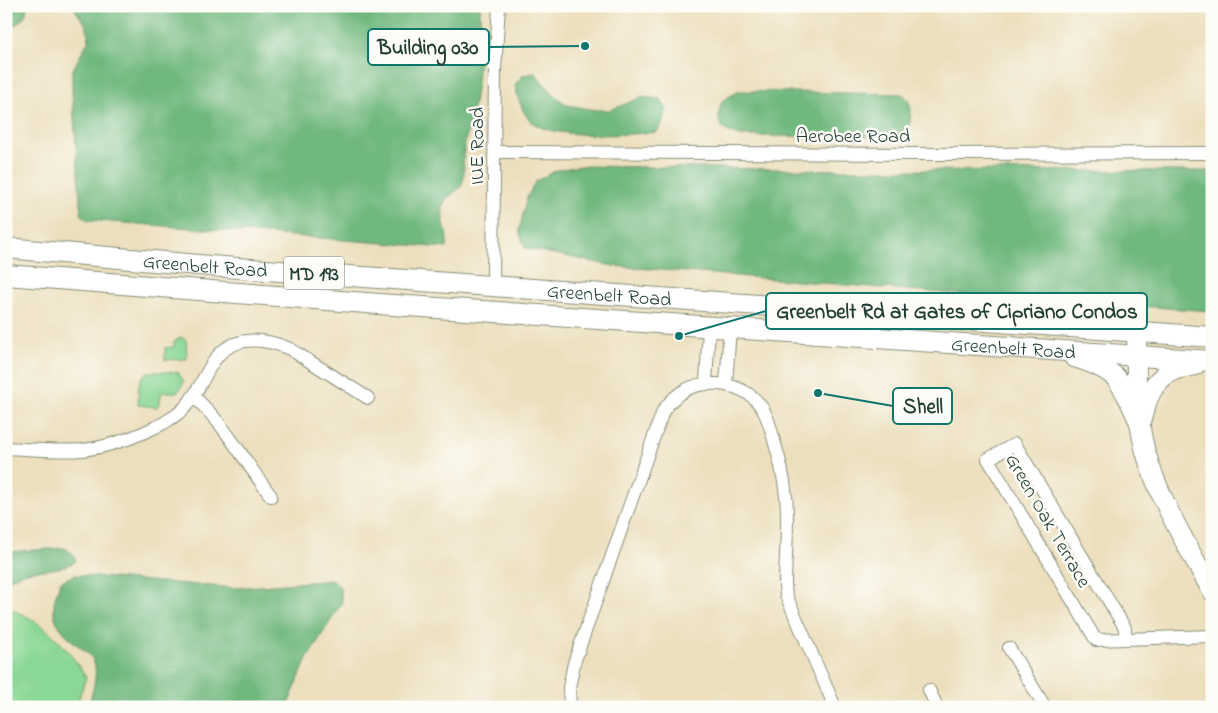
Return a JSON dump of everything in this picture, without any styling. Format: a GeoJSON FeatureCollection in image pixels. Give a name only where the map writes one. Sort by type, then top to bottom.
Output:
{"type":"FeatureCollection","features":[{"type":"Feature","properties":{"kind":"main road","name":"Greenbelt Road"},"geometry":{"type":"LineString","coordinates":[[6,248],[210,266],[1212,337]]}},
{"type":"Feature","properties":{"kind":"main road","name":"Greenbelt Road"},"geometry":{"type":"LineString","coordinates":[[6,275],[709,327],[1210,361]]}},
{"type":"Feature","properties":{"kind":"main road"},"geometry":{"type":"LineString","coordinates":[[1052,350],[1095,364],[1114,376],[1124,390],[1140,422]]}},
{"type":"Feature","properties":{"kind":"main road"},"geometry":{"type":"LineString","coordinates":[[1140,422],[1147,396],[1157,382],[1172,370],[1210,361]]}},
{"type":"Feature","properties":{"kind":"street","name":"IUE Road"},"geometry":{"type":"LineString","coordinates":[[493,286],[495,70],[499,6]]}},
{"type":"Feature","properties":{"kind":"street","name":"Aerobee Road"},"geometry":{"type":"LineString","coordinates":[[495,152],[1212,153]]}},
{"type":"Feature","properties":{"kind":"street"},"geometry":{"type":"LineString","coordinates":[[706,384],[709,327]]}},
{"type":"Feature","properties":{"kind":"street"},"geometry":{"type":"LineString","coordinates":[[726,384],[730,328]]}},
{"type":"Feature","properties":{"kind":"street"},"geometry":{"type":"LineString","coordinates":[[1138,332],[1136,369],[1140,422],[1145,448],[1158,489],[1212,591]]}},
{"type":"Feature","properties":{"kind":"street"},"geometry":{"type":"LineString","coordinates":[[6,448],[80,450],[106,446],[161,424],[187,406],[215,359],[223,351],[235,343],[248,340],[277,344],[290,349],[368,398]]}},
{"type":"Feature","properties":{"kind":"street"},"geometry":{"type":"LineString","coordinates":[[570,707],[569,688],[574,663],[663,411],[677,394],[696,385],[706,384],[726,384],[738,388],[761,406],[769,423],[786,495],[784,587],[835,707]]}},
{"type":"Feature","properties":{"kind":"street"},"geometry":{"type":"LineString","coordinates":[[193,396],[207,408],[219,423],[271,496]]}},
{"type":"Feature","properties":{"kind":"street","name":"Green Oak Terrace"},"geometry":{"type":"LineString","coordinates":[[1125,639],[1125,628],[1015,444],[988,459],[1096,640],[1125,639],[1212,636]]}},
{"type":"Feature","properties":{"kind":"street"},"geometry":{"type":"LineString","coordinates":[[1009,648],[1045,707]]}},
{"type":"Feature","properties":{"kind":"street"},"geometry":{"type":"LineString","coordinates":[[929,690],[937,707]]}},
{"type":"Feature","properties":{"kind":"green space"},"geometry":{"type":"Polygon","coordinates":[[[6,6],[27,6],[27,10],[21,20],[8,29],[6,27],[6,6]]]}},
{"type":"Feature","properties":{"kind":"green space"},"geometry":{"type":"Polygon","coordinates":[[[75,6],[480,6],[478,70],[472,114],[465,145],[463,180],[460,187],[446,200],[443,208],[447,248],[87,220],[81,214],[72,71],[89,39],[86,25],[75,10],[75,6]]]}},
{"type":"Feature","properties":{"kind":"green space"},"geometry":{"type":"Polygon","coordinates":[[[535,73],[555,96],[567,105],[597,110],[610,110],[643,97],[660,99],[667,109],[657,132],[593,135],[557,132],[533,123],[523,111],[519,101],[515,85],[523,75],[535,73]]]}},
{"type":"Feature","properties":{"kind":"green space"},"geometry":{"type":"Polygon","coordinates":[[[739,91],[902,94],[910,105],[909,128],[900,137],[740,136],[723,128],[719,120],[722,101],[739,91]]]}},
{"type":"Feature","properties":{"kind":"green space"},"geometry":{"type":"Polygon","coordinates":[[[581,166],[849,170],[1212,171],[1212,311],[1108,304],[1080,292],[1068,294],[1056,302],[613,266],[525,248],[519,231],[527,197],[536,181],[557,170],[581,166]]]}},
{"type":"Feature","properties":{"kind":"green space"},"geometry":{"type":"Polygon","coordinates":[[[181,337],[186,340],[187,359],[165,360],[165,348],[174,347],[174,342],[181,337]]]}},
{"type":"Feature","properties":{"kind":"green space"},"geometry":{"type":"Polygon","coordinates":[[[148,372],[178,372],[184,382],[178,392],[162,392],[157,407],[138,405],[140,382],[148,372]]]}},
{"type":"Feature","properties":{"kind":"green space"},"geometry":{"type":"Polygon","coordinates":[[[65,548],[72,553],[76,561],[61,568],[26,572],[6,581],[6,552],[65,548]]]}},
{"type":"Feature","properties":{"kind":"green space"},"geometry":{"type":"Polygon","coordinates":[[[75,575],[236,588],[333,580],[340,587],[342,602],[307,659],[287,707],[88,707],[95,682],[94,663],[89,654],[62,630],[55,616],[54,609],[54,601],[61,581],[75,575]]]}},
{"type":"Feature","properties":{"kind":"green space"},"geometry":{"type":"Polygon","coordinates":[[[6,608],[19,612],[42,626],[62,645],[79,666],[86,677],[76,707],[6,707],[6,608]]]}},
{"type":"Feature","properties":{"kind":"place","name":"Building 030"},"geometry":{"type":"Point","coordinates":[585,46]}},
{"type":"Feature","properties":{"kind":"place","name":"Greenbelt Rd at Gates of Cipriano Condos"},"geometry":{"type":"Point","coordinates":[679,336]}},
{"type":"Feature","properties":{"kind":"place","name":"Shell"},"geometry":{"type":"Point","coordinates":[818,393]}}]}
